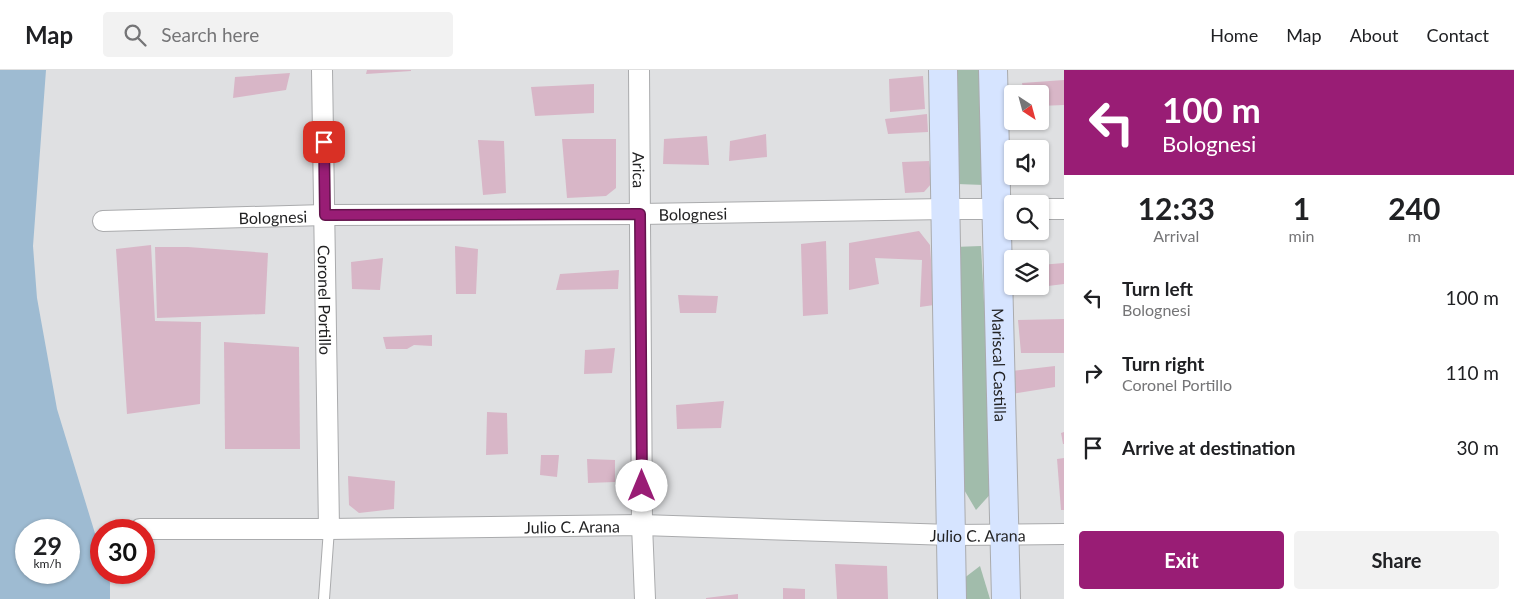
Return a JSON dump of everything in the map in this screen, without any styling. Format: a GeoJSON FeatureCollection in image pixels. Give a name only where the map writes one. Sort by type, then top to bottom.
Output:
{"type":"FeatureCollection","features":[{"type":"Feature","properties":{"kind":"main road"},"geometry":{"type":"LineString","coordinates":[[943,70],[952,599]]}},
{"type":"Feature","properties":{"kind":"main road","name":"Mariscal Castilla"},"geometry":{"type":"LineString","coordinates":[[993,70],[1004,209]]}},
{"type":"Feature","properties":{"kind":"main road","name":"Mariscal Castilla"},"geometry":{"type":"LineString","coordinates":[[1004,240],[1006,599]]}},
{"type":"Feature","properties":{"kind":"street","name":"Coronel Portillo"},"geometry":{"type":"LineString","coordinates":[[322,70],[329,529]]}},
{"type":"Feature","properties":{"kind":"street","name":"Arica"},"geometry":{"type":"LineString","coordinates":[[639,70],[642,525],[645,599]]}},
{"type":"Feature","properties":{"kind":"street","name":"Bolognesi"},"geometry":{"type":"LineString","coordinates":[[103,221],[325,215],[640,214],[1004,209]]}},
{"type":"Feature","properties":{"kind":"street"},"geometry":{"type":"LineString","coordinates":[[1049,209],[1064,209]]}},
{"type":"Feature","properties":{"kind":"street","name":"Julio C. Arana"},"geometry":{"type":"LineString","coordinates":[[155,529],[642,525],[952,535],[1064,534]]}},
{"type":"Feature","properties":{"kind":"lane"},"geometry":{"type":"LineString","coordinates":[[324,599],[329,529]]}},
{"type":"Feature","properties":{"kind":"green space"},"geometry":{"type":"Polygon","coordinates":[[[954,70],[981,70],[984,185],[957,184],[954,70]]]}},
{"type":"Feature","properties":{"kind":"green space"},"geometry":{"type":"Polygon","coordinates":[[[981,246],[994,490],[976,510],[963,488],[954,247],[981,246]]]}},
{"type":"Feature","properties":{"kind":"green space"},"geometry":{"type":"Polygon","coordinates":[[[980,566],[990,599],[960,599],[959,582],[980,566]]]}},
{"type":"Feature","properties":{"kind":"water"},"geometry":{"type":"Polygon","coordinates":[[[0,70],[46,70],[33,246],[37,298],[57,409],[91,519],[90,584],[110,584],[110,599],[0,599],[0,70]]]}},
{"type":"Feature","properties":{"kind":"building"},"geometry":{"type":"Polygon","coordinates":[[[367,70],[411,70],[411,71],[366,74],[367,70]]]}},
{"type":"Feature","properties":{"kind":"building"},"geometry":{"type":"Polygon","coordinates":[[[290,73],[286,90],[233,98],[235,77],[290,73]]]}},
{"type":"Feature","properties":{"kind":"building"},"geometry":{"type":"Polygon","coordinates":[[[923,76],[925,109],[890,112],[889,79],[923,76]]]}},
{"type":"Feature","properties":{"kind":"building"},"geometry":{"type":"Polygon","coordinates":[[[1064,80],[1064,105],[1049,106],[1049,85],[1022,85],[1022,83],[1064,80]]]}},
{"type":"Feature","properties":{"kind":"building"},"geometry":{"type":"Polygon","coordinates":[[[594,84],[594,113],[535,116],[531,87],[594,84]]]}},
{"type":"Feature","properties":{"kind":"building"},"geometry":{"type":"Polygon","coordinates":[[[927,114],[928,132],[888,134],[885,119],[927,114]]]}},
{"type":"Feature","properties":{"kind":"building"},"geometry":{"type":"Polygon","coordinates":[[[766,134],[767,157],[729,161],[730,141],[766,134]]]}},
{"type":"Feature","properties":{"kind":"building"},"geometry":{"type":"Polygon","coordinates":[[[707,136],[709,165],[663,164],[664,139],[707,136]]]}},
{"type":"Feature","properties":{"kind":"building"},"geometry":{"type":"Polygon","coordinates":[[[562,139],[616,139],[616,188],[606,196],[567,198],[562,139]]]}},
{"type":"Feature","properties":{"kind":"building"},"geometry":{"type":"Polygon","coordinates":[[[478,140],[504,141],[506,193],[483,195],[478,140]]]}},
{"type":"Feature","properties":{"kind":"building"},"geometry":{"type":"Polygon","coordinates":[[[929,161],[932,183],[924,192],[905,193],[902,162],[929,161]]]}},
{"type":"Feature","properties":{"kind":"building"},"geometry":{"type":"Polygon","coordinates":[[[919,231],[930,245],[934,305],[920,307],[922,260],[875,258],[879,284],[849,290],[849,243],[919,231]]]}},
{"type":"Feature","properties":{"kind":"building"},"geometry":{"type":"Polygon","coordinates":[[[826,241],[828,314],[803,316],[801,244],[826,241]]]}},
{"type":"Feature","properties":{"kind":"building"},"geometry":{"type":"Polygon","coordinates":[[[151,245],[155,321],[201,322],[200,404],[127,414],[116,249],[151,245]]]}},
{"type":"Feature","properties":{"kind":"building"},"geometry":{"type":"Polygon","coordinates":[[[455,246],[478,249],[476,294],[456,294],[455,246]]]}},
{"type":"Feature","properties":{"kind":"building"},"geometry":{"type":"Polygon","coordinates":[[[155,247],[188,247],[268,253],[265,314],[157,318],[155,247]]]}},
{"type":"Feature","properties":{"kind":"building"},"geometry":{"type":"Polygon","coordinates":[[[383,258],[380,290],[352,289],[351,262],[383,258]]]}},
{"type":"Feature","properties":{"kind":"building"},"geometry":{"type":"Polygon","coordinates":[[[1064,263],[1064,284],[1049,286],[1049,264],[1064,263]]]}},
{"type":"Feature","properties":{"kind":"building"},"geometry":{"type":"Polygon","coordinates":[[[619,270],[618,289],[556,290],[560,274],[619,270]]]}},
{"type":"Feature","properties":{"kind":"building"},"geometry":{"type":"Polygon","coordinates":[[[678,295],[718,296],[716,313],[680,313],[678,295]]]}},
{"type":"Feature","properties":{"kind":"building"},"geometry":{"type":"Polygon","coordinates":[[[1064,319],[1064,353],[1021,353],[1018,320],[1064,319]]]}},
{"type":"Feature","properties":{"kind":"building"},"geometry":{"type":"Polygon","coordinates":[[[432,335],[432,346],[414,345],[407,349],[386,349],[383,337],[432,335]]]}},
{"type":"Feature","properties":{"kind":"building"},"geometry":{"type":"Polygon","coordinates":[[[224,342],[299,347],[300,449],[225,449],[224,342]]]}},
{"type":"Feature","properties":{"kind":"building"},"geometry":{"type":"Polygon","coordinates":[[[615,348],[612,373],[584,374],[585,350],[615,348]]]}},
{"type":"Feature","properties":{"kind":"building"},"geometry":{"type":"Polygon","coordinates":[[[1055,366],[1055,387],[1011,394],[1012,371],[1055,366]]]}},
{"type":"Feature","properties":{"kind":"building"},"geometry":{"type":"Polygon","coordinates":[[[724,401],[721,428],[677,429],[676,405],[724,401]]]}},
{"type":"Feature","properties":{"kind":"building"},"geometry":{"type":"Polygon","coordinates":[[[487,412],[507,413],[508,454],[486,455],[487,412]]]}},
{"type":"Feature","properties":{"kind":"building"},"geometry":{"type":"Polygon","coordinates":[[[1064,432],[1064,444],[1063,444],[1061,433],[1064,432]]]}},
{"type":"Feature","properties":{"kind":"building"},"geometry":{"type":"Polygon","coordinates":[[[541,455],[559,455],[557,477],[540,475],[541,455]]]}},
{"type":"Feature","properties":{"kind":"building"},"geometry":{"type":"Polygon","coordinates":[[[1064,458],[1064,510],[1061,510],[1057,459],[1064,458]]]}},
{"type":"Feature","properties":{"kind":"building"},"geometry":{"type":"Polygon","coordinates":[[[587,459],[615,460],[615,482],[588,483],[587,459]]]}},
{"type":"Feature","properties":{"kind":"building"},"geometry":{"type":"Polygon","coordinates":[[[348,476],[395,481],[394,509],[359,513],[349,505],[348,476]]]}},
{"type":"Feature","properties":{"kind":"building"},"geometry":{"type":"Polygon","coordinates":[[[835,564],[887,566],[888,599],[837,599],[835,564]]]}},
{"type":"Feature","properties":{"kind":"building"},"geometry":{"type":"Polygon","coordinates":[[[783,588],[805,589],[805,599],[783,599],[783,588]]]}},
{"type":"Feature","properties":{"kind":"building"},"geometry":{"type":"Polygon","coordinates":[[[738,594],[738,599],[706,599],[706,598],[738,594]]]}},
{"type":"Feature","properties":{"kind":"route"},"geometry":{"type":"LineString","coordinates":[[324,142],[325,215],[640,214],[642,486]]}}]}
